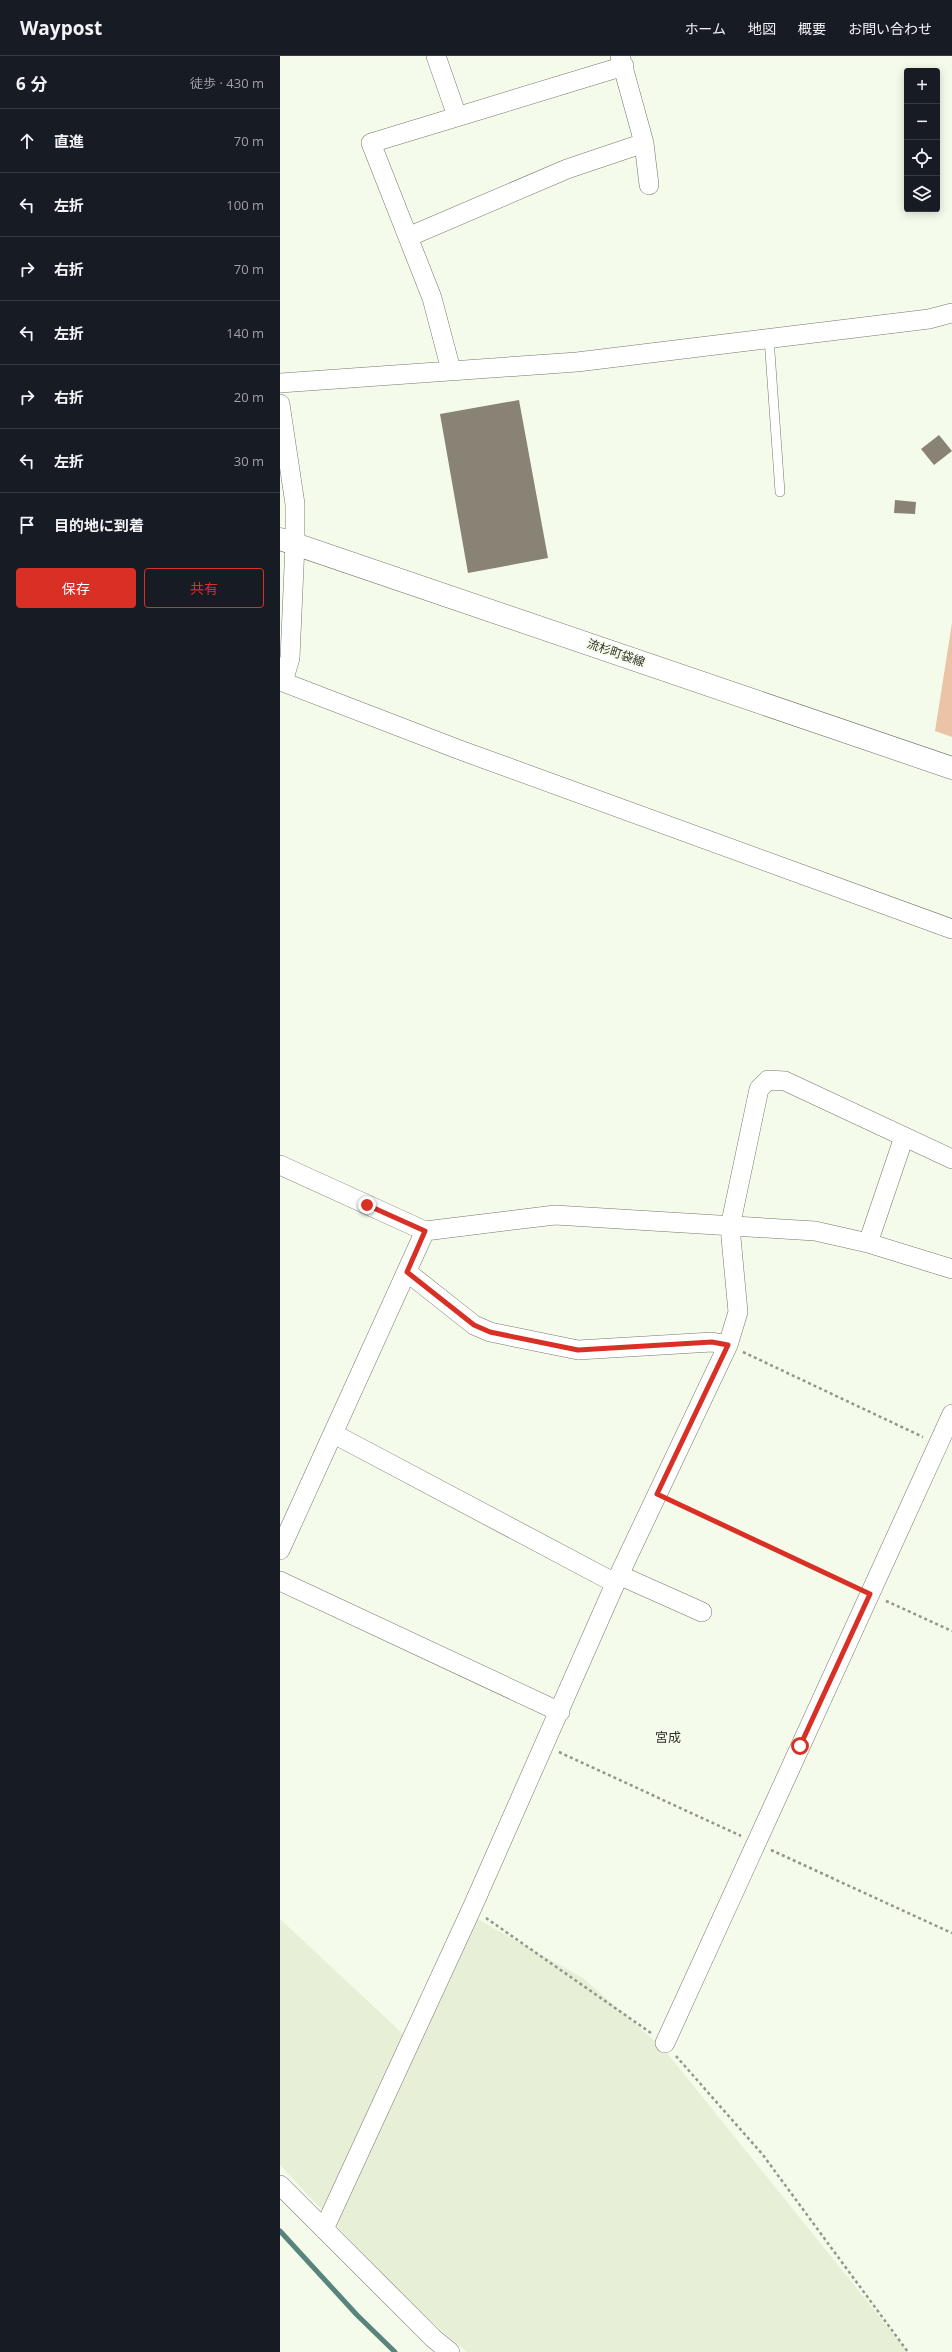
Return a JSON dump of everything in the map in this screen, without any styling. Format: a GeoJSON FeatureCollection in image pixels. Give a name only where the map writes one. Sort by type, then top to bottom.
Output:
{"type":"FeatureCollection","features":[{"type":"Feature","properties":{"kind":"main road","name":"流杉町袋線"},"geometry":{"type":"LineString","coordinates":[[288,541],[952,768]]}},
{"type":"Feature","properties":{"kind":"street"},"geometry":{"type":"LineString","coordinates":[[436,56],[457,116]]}},
{"type":"Feature","properties":{"kind":"street"},"geometry":{"type":"LineString","coordinates":[[451,370],[432,298],[371,143],[622,61],[644,143],[649,185]]}},
{"type":"Feature","properties":{"kind":"street"},"geometry":{"type":"LineString","coordinates":[[408,237],[567,169],[644,143]]}},
{"type":"Feature","properties":{"kind":"street"},"geometry":{"type":"LineString","coordinates":[[280,383],[577,362],[929,319],[952,313]]}},
{"type":"Feature","properties":{"kind":"street"},"geometry":{"type":"LineString","coordinates":[[280,404],[295,504],[288,541],[290,658],[282,682],[467,753],[952,929]]}},
{"type":"Feature","properties":{"kind":"street"},"geometry":{"type":"LineString","coordinates":[[324,2229],[472,1908],[560,1712],[617,1579],[728,1345],[738,1312],[730,1227],[759,1089],[768,1080],[785,1081],[952,1160]]}},
{"type":"Feature","properties":{"kind":"street"},"geometry":{"type":"LineString","coordinates":[[868,1243],[904,1137]]}},
{"type":"Feature","properties":{"kind":"street"},"geometry":{"type":"LineString","coordinates":[[280,1165],[425,1231],[555,1215],[730,1227],[816,1231],[868,1243],[952,1269]]}},
{"type":"Feature","properties":{"kind":"street"},"geometry":{"type":"LineString","coordinates":[[280,1550],[425,1231]]}},
{"type":"Feature","properties":{"kind":"street"},"geometry":{"type":"LineString","coordinates":[[407,1272],[474,1325],[490,1332],[578,1350],[712,1342],[728,1345]]}},
{"type":"Feature","properties":{"kind":"street"},"geometry":{"type":"LineString","coordinates":[[664,2043],[952,1414]]}},
{"type":"Feature","properties":{"kind":"street"},"geometry":{"type":"LineString","coordinates":[[334,1434],[617,1579],[702,1612]]}},
{"type":"Feature","properties":{"kind":"street"},"geometry":{"type":"LineString","coordinates":[[280,1581],[560,1712]]}},
{"type":"Feature","properties":{"kind":"street"},"geometry":{"type":"LineString","coordinates":[[280,2185],[433,2338],[450,2352]]}},
{"type":"Feature","properties":{"kind":"lane"},"geometry":{"type":"LineString","coordinates":[[769,338],[780,492]]}},
{"type":"Feature","properties":{"kind":"path"},"geometry":{"type":"LineString","coordinates":[[728,1345],[938,1444]]}},
{"type":"Feature","properties":{"kind":"path"},"geometry":{"type":"LineString","coordinates":[[657,1494],[952,1631]]}},
{"type":"Feature","properties":{"kind":"path"},"geometry":{"type":"LineString","coordinates":[[472,1908],[664,2043],[763,2155],[908,2352]]}},
{"type":"Feature","properties":{"kind":"shaded area"},"geometry":{"type":"Polygon","coordinates":[[[952,623],[952,737],[935,731],[952,623]]]}},
{"type":"Feature","properties":{"kind":"shaded area"},"geometry":{"type":"Polygon","coordinates":[[[474,1917],[583,1978],[663,2048],[908,2352],[467,2352],[405,2299],[280,2165],[280,1919],[417,2047],[474,1917]]]}},
{"type":"Feature","properties":{"kind":"building"},"geometry":{"type":"Polygon","coordinates":[[[519,400],[548,558],[468,573],[440,414],[519,400]]]}},
{"type":"Feature","properties":{"kind":"building"},"geometry":{"type":"Polygon","coordinates":[[[939,435],[952,451],[934,465],[921,449],[939,435]]]}},
{"type":"Feature","properties":{"kind":"building"},"geometry":{"type":"Polygon","coordinates":[[[895,500],[916,502],[915,514],[894,513],[895,500]]]}},
{"type":"Feature","properties":{"kind":"waterway"},"geometry":{"type":"LineString","coordinates":[[280,2231],[357,2315],[395,2352]]}},
{"type":"Feature","properties":{"kind":"district","name":"宮成"},"geometry":{"type":"Point","coordinates":[668,1737]}},
{"type":"Feature","properties":{"kind":"route"},"geometry":{"type":"LineString","coordinates":[[367,1205],[425,1231],[407,1272],[474,1325],[490,1332],[578,1350],[712,1342],[728,1345],[657,1494],[870,1594],[800,1746]]}}]}
